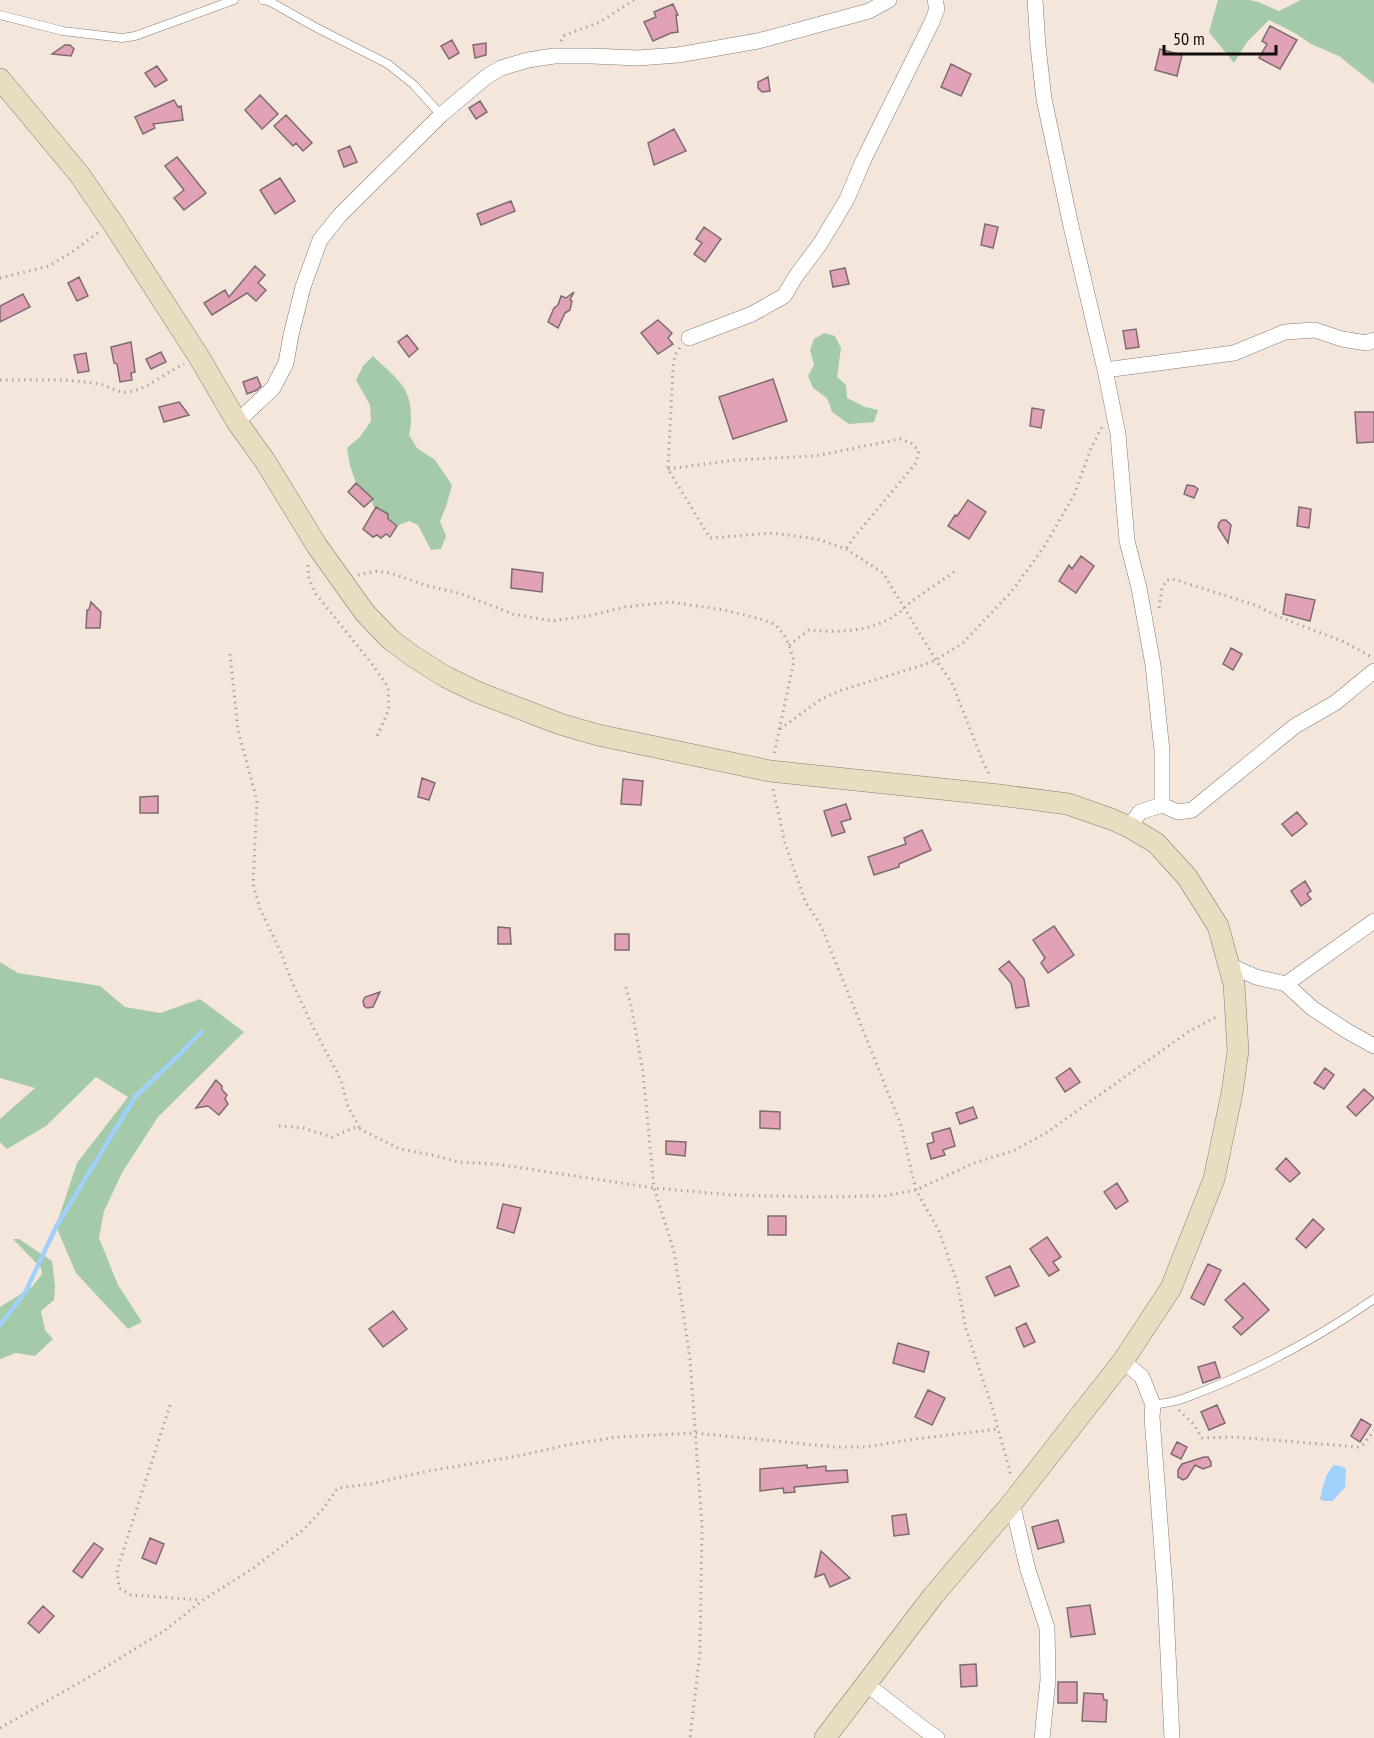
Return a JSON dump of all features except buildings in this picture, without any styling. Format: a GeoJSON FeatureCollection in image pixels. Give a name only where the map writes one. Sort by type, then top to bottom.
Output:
{"type":"FeatureCollection","features":[{"type":"Feature","properties":{"kind":"main road"},"geometry":{"type":"LineString","coordinates":[[0,79],[79,174],[112,222],[317,546],[365,613],[391,640],[414,657],[477,692],[598,735],[770,771],[1068,804],[1111,819],[1156,843],[1187,877],[1218,926],[1234,984],[1238,1051],[1232,1093],[1214,1179],[1171,1288],[1123,1361],[1012,1503],[933,1596],[825,1738]]}},
{"type":"Feature","properties":{"kind":"street"},"geometry":{"type":"LineString","coordinates":[[237,422],[273,388],[286,363],[303,287],[320,240],[340,215],[441,115],[486,77],[501,68],[528,60],[554,56],[638,58],[678,55],[758,41],[869,11],[889,0]]}},
{"type":"Feature","properties":{"kind":"street"},"geometry":{"type":"LineString","coordinates":[[689,338],[752,314],[784,296],[820,244],[847,199],[863,161],[932,22],[937,9],[935,0]]}},
{"type":"Feature","properties":{"kind":"street"},"geometry":{"type":"LineString","coordinates":[[1035,0],[1044,99],[1071,226],[1106,370],[1118,434],[1127,541],[1139,588],[1153,665],[1162,751],[1162,805]]}},
{"type":"Feature","properties":{"kind":"street"},"geometry":{"type":"LineString","coordinates":[[1106,370],[1234,353],[1285,332],[1315,330],[1342,339],[1367,343],[1374,340]]}},
{"type":"Feature","properties":{"kind":"street"},"geometry":{"type":"LineString","coordinates":[[1129,827],[1140,812],[1162,805],[1178,812],[1191,810],[1295,726],[1335,703],[1374,671]]}},
{"type":"Feature","properties":{"kind":"street"},"geometry":{"type":"LineString","coordinates":[[1286,984],[1374,921]]}},
{"type":"Feature","properties":{"kind":"street"},"geometry":{"type":"LineString","coordinates":[[1229,966],[1256,977],[1286,984],[1312,1008],[1374,1046]]}},
{"type":"Feature","properties":{"kind":"street"},"geometry":{"type":"LineString","coordinates":[[1123,1361],[1142,1377],[1153,1405],[1172,1738]]}},
{"type":"Feature","properties":{"kind":"street"},"geometry":{"type":"LineString","coordinates":[[1012,1503],[1028,1570],[1047,1628],[1048,1680],[1042,1738]]}},
{"type":"Feature","properties":{"kind":"street"},"geometry":{"type":"LineString","coordinates":[[866,1683],[937,1738]]}},
{"type":"Feature","properties":{"kind":"lane"},"geometry":{"type":"LineString","coordinates":[[0,15],[63,31],[122,38],[135,36],[234,0]]}},
{"type":"Feature","properties":{"kind":"lane"},"geometry":{"type":"LineString","coordinates":[[263,0],[269,1],[388,64],[414,85],[441,115]]}},
{"type":"Feature","properties":{"kind":"lane"},"geometry":{"type":"LineString","coordinates":[[1153,1405],[1183,1399],[1224,1382],[1339,1323],[1374,1299]]}},
{"type":"Feature","properties":{"kind":"path"},"geometry":{"type":"LineString","coordinates":[[554,56],[563,36],[600,22],[634,0]]}},
{"type":"Feature","properties":{"kind":"path"},"geometry":{"type":"LineString","coordinates":[[0,278],[49,266],[112,222]]}},
{"type":"Feature","properties":{"kind":"path"},"geometry":{"type":"LineString","coordinates":[[689,338],[675,355],[668,469],[710,538],[772,534],[817,539],[846,549],[883,573],[952,683],[983,762],[999,795]]}},
{"type":"Feature","properties":{"kind":"path"},"geometry":{"type":"LineString","coordinates":[[0,380],[77,380],[129,392],[152,383],[168,371],[199,357]]}},
{"type":"Feature","properties":{"kind":"path"},"geometry":{"type":"LineString","coordinates":[[778,730],[820,700],[839,691],[936,660],[963,643],[1012,591],[1044,547],[1074,495],[1091,448],[1112,407]]}},
{"type":"Feature","properties":{"kind":"path"},"geometry":{"type":"LineString","coordinates":[[668,469],[734,460],[815,456],[900,440],[911,443],[919,451],[916,463],[846,549]]}},
{"type":"Feature","properties":{"kind":"path"},"geometry":{"type":"LineString","coordinates":[[317,546],[307,558],[309,579],[316,594],[388,687],[389,709],[376,739]]}},
{"type":"Feature","properties":{"kind":"path"},"geometry":{"type":"LineString","coordinates":[[789,645],[808,630],[836,632],[860,629],[896,615],[957,570]]}},
{"type":"Feature","properties":{"kind":"path"},"geometry":{"type":"LineString","coordinates":[[377,571],[462,594],[513,614],[552,621],[626,607],[670,602],[724,610],[764,620],[776,625],[784,635],[794,661],[770,771],[777,814],[801,891],[821,927],[901,1125],[916,1190],[939,1232],[957,1282],[966,1329],[1011,1474],[1012,1503]]}},
{"type":"Feature","properties":{"kind":"path"},"geometry":{"type":"LineString","coordinates":[[1158,615],[1162,588],[1167,580],[1173,579],[1255,605],[1344,642],[1374,658]]}},
{"type":"Feature","properties":{"kind":"path"},"geometry":{"type":"LineString","coordinates":[[230,654],[238,730],[256,801],[253,884],[260,909],[292,982],[341,1080],[348,1107],[361,1129]]}},
{"type":"Feature","properties":{"kind":"path"},"geometry":{"type":"LineString","coordinates":[[626,987],[643,1072],[654,1188],[674,1251],[690,1359],[702,1526],[700,1652],[690,1738]]}},
{"type":"Feature","properties":{"kind":"path"},"geometry":{"type":"LineString","coordinates":[[279,1126],[303,1128],[332,1137],[356,1127],[400,1149],[458,1162],[496,1164],[654,1188],[733,1195],[884,1196],[916,1190],[974,1163],[1012,1151],[1046,1133],[1188,1032],[1235,1007]]}},
{"type":"Feature","properties":{"kind":"path"},"geometry":{"type":"LineString","coordinates":[[1174,1401],[1180,1412],[1195,1426],[1202,1438],[1235,1437],[1358,1447],[1364,1444],[1374,1430]]}},
{"type":"Feature","properties":{"kind":"path"},"geometry":{"type":"LineString","coordinates":[[170,1406],[117,1570],[117,1580],[119,1588],[131,1595],[202,1600]]}},
{"type":"Feature","properties":{"kind":"path"},"geometry":{"type":"LineString","coordinates":[[0,1728],[123,1656],[164,1630],[202,1600],[252,1569],[303,1530],[338,1488],[371,1484],[428,1471],[607,1439],[695,1433],[835,1448],[998,1429]]}},
{"type":"Feature","properties":{"kind":"green space"},"geometry":{"type":"Polygon","coordinates":[[[1218,0],[1249,0],[1279,11],[1301,0],[1374,0],[1374,84],[1339,56],[1311,44],[1269,20],[1247,42],[1234,63],[1209,32],[1218,0]]]}},
{"type":"Feature","properties":{"kind":"green space"},"geometry":{"type":"Polygon","coordinates":[[[824,333],[835,336],[841,348],[837,377],[846,385],[847,398],[865,407],[878,410],[874,422],[849,424],[832,412],[827,398],[813,388],[808,376],[814,365],[810,350],[814,339],[824,333]]]}},
{"type":"Feature","properties":{"kind":"green space"},"geometry":{"type":"Polygon","coordinates":[[[373,356],[396,378],[406,392],[411,413],[409,435],[417,448],[435,460],[452,485],[440,521],[446,536],[441,549],[431,550],[418,525],[409,521],[397,526],[388,519],[388,514],[373,506],[372,499],[356,483],[350,466],[347,448],[360,437],[371,421],[370,405],[356,380],[363,366],[373,356]]]}},
{"type":"Feature","properties":{"kind":"green space"},"geometry":{"type":"Polygon","coordinates":[[[0,962],[18,973],[100,986],[125,1007],[160,1013],[200,999],[244,1032],[158,1117],[123,1171],[104,1211],[99,1238],[118,1285],[142,1322],[128,1329],[76,1273],[56,1226],[77,1163],[128,1097],[96,1077],[46,1126],[7,1149],[0,1142],[0,1119],[35,1088],[0,1078],[0,962]]]}},
{"type":"Feature","properties":{"kind":"green space"},"geometry":{"type":"Polygon","coordinates":[[[13,1239],[19,1239],[52,1261],[54,1300],[41,1311],[45,1330],[53,1339],[35,1356],[16,1353],[0,1359],[0,1307],[32,1287],[42,1274],[41,1268],[13,1239]]]}},
{"type":"Feature","properties":{"kind":"water"},"geometry":{"type":"Polygon","coordinates":[[[1334,1465],[1346,1469],[1345,1487],[1333,1501],[1324,1501],[1320,1499],[1323,1485],[1328,1472],[1334,1465]]]}},
{"type":"Feature","properties":{"kind":"waterway"},"geometry":{"type":"LineString","coordinates":[[0,1325],[26,1291],[56,1227],[135,1097],[201,1032]]}}]}
